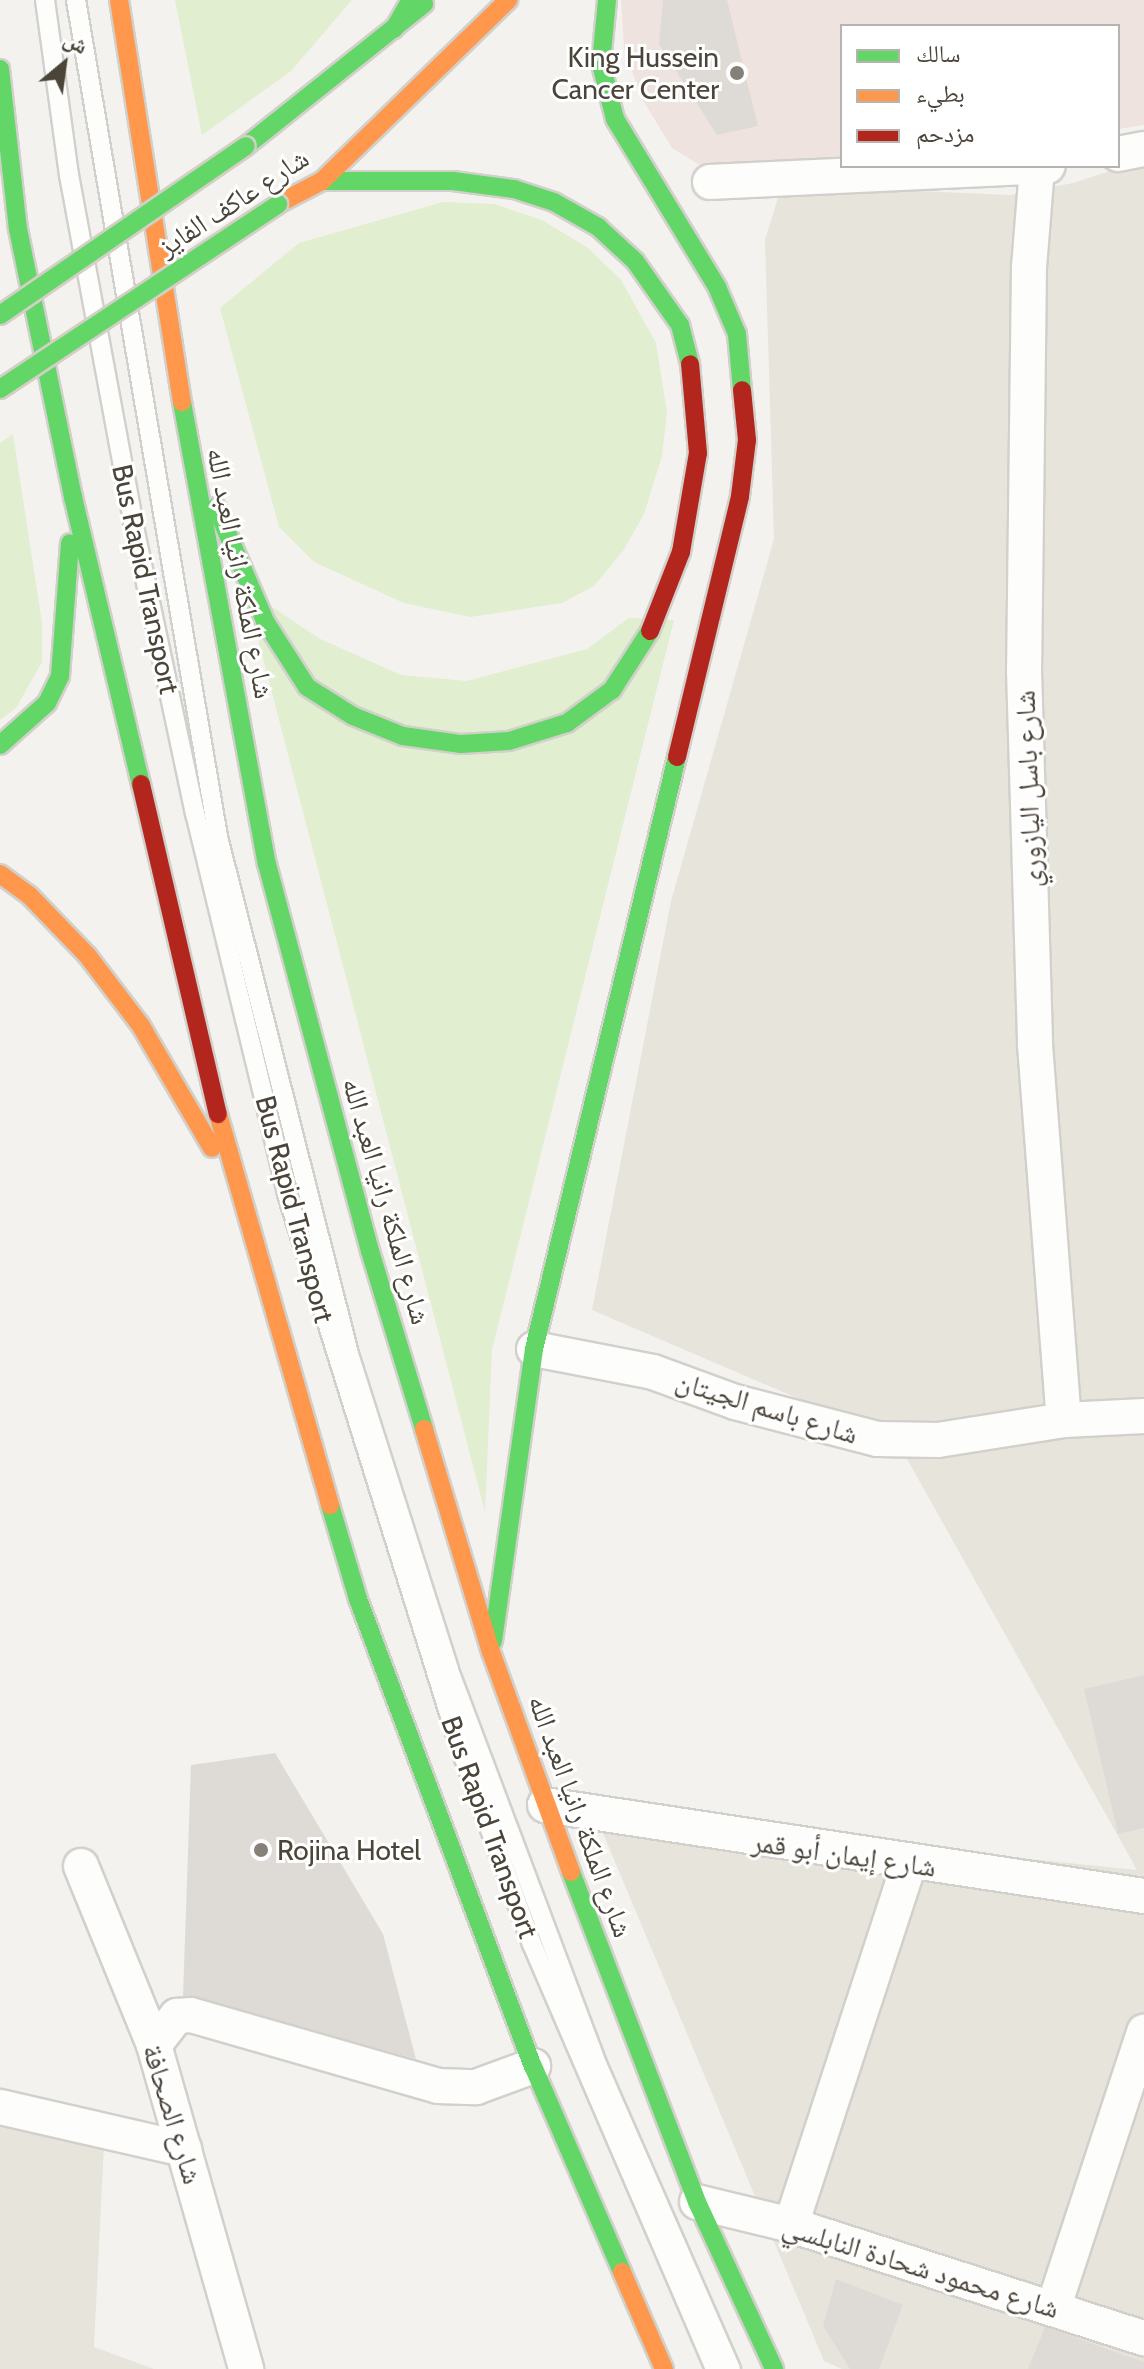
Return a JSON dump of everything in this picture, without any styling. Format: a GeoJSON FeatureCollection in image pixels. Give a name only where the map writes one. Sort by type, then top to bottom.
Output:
{"type":"FeatureCollection","features":[{"type":"Feature","properties":{"kind":"main road","name":"شارع الملكة رانيا العبد الله"},"geometry":{"type":"LineString","coordinates":[[119,0],[190,453],[267,864],[370,1251],[491,1652],[545,1805],[697,2202],[774,2369]]}},
{"type":"Feature","properties":{"kind":"main road"},"geometry":{"type":"LineString","coordinates":[[394,29],[411,0]]}},
{"type":"Feature","properties":{"kind":"main road","name":"شارع عاكف الفايز"},"geometry":{"type":"LineString","coordinates":[[0,315],[246,146],[428,0]]}},
{"type":"Feature","properties":{"kind":"main road","name":"شارع عاكف الفايز"},"geometry":{"type":"LineString","coordinates":[[0,389],[278,204],[322,181],[508,0]]}},
{"type":"Feature","properties":{"kind":"main road"},"geometry":{"type":"LineString","coordinates":[[491,1652],[534,1349],[740,496],[747,440],[737,334],[717,287],[615,119],[601,64],[607,0]]}},
{"type":"Feature","properties":{"kind":"main road"},"geometry":{"type":"LineString","coordinates":[[0,69],[18,229],[73,497],[236,1189],[358,1599],[533,2066],[664,2369]]}},
{"type":"Feature","properties":{"kind":"main road"},"geometry":{"type":"LineString","coordinates":[[190,453],[265,621],[307,687],[353,716],[403,736],[461,744],[509,741],[567,723],[612,690],[645,644],[681,552],[698,453],[691,369],[680,325],[671,312],[635,261],[598,227],[554,202],[514,189],[453,181],[322,181]]}},
{"type":"Feature","properties":{"kind":"main road"},"geometry":{"type":"LineString","coordinates":[[0,198],[18,229]]}},
{"type":"Feature","properties":{"kind":"main road"},"geometry":{"type":"LineString","coordinates":[[0,745],[27,726],[60,676],[73,497]]}},
{"type":"Feature","properties":{"kind":"main road"},"geometry":{"type":"LineString","coordinates":[[0,874],[29,895],[87,955],[132,1014],[236,1189]]}},
{"type":"Feature","properties":{"kind":"street"},"geometry":{"type":"LineString","coordinates":[[1120,154],[1144,149]]}},
{"type":"Feature","properties":{"kind":"street"},"geometry":{"type":"LineString","coordinates":[[710,182],[1020,168]]}},
{"type":"Feature","properties":{"kind":"street","name":"شارع باسل اليازوري"},"geometry":{"type":"LineString","coordinates":[[1042,168],[1029,267],[1024,670],[1035,1045],[1064,1420]]}},
{"type":"Feature","properties":{"kind":"street","name":"شارع باسم الجيتان"},"geometry":{"type":"LineString","coordinates":[[534,1349],[653,1372],[735,1402],[877,1439],[938,1440],[1064,1420],[1144,1416]]}},
{"type":"Feature","properties":{"kind":"street","name":"شارع إيمان أبو قمر"},"geometry":{"type":"LineString","coordinates":[[545,1805],[909,1864],[1144,1896]]}},
{"type":"Feature","properties":{"kind":"street"},"geometry":{"type":"LineString","coordinates":[[791,2225],[909,1864]]}},
{"type":"Feature","properties":{"kind":"street","name":"شارع الصحافة"},"geometry":{"type":"LineString","coordinates":[[81,1866],[154,2045],[246,2369]]}},
{"type":"Feature","properties":{"kind":"street"},"geometry":{"type":"LineString","coordinates":[[154,2045],[177,2016],[191,2015],[438,2086],[476,2087],[533,2066]]}},
{"type":"Feature","properties":{"kind":"street"},"geometry":{"type":"LineString","coordinates":[[1053,2309],[1144,2032]]}},
{"type":"Feature","properties":{"kind":"street"},"geometry":{"type":"LineString","coordinates":[[0,2107],[184,2149]]}},
{"type":"Feature","properties":{"kind":"street","name":"شارع محمود شحادة النابلسي"},"geometry":{"type":"LineString","coordinates":[[697,2202],[791,2225],[1144,2338]]}},
{"type":"Feature","properties":{"kind":"lane","name":"Bus Rapid Transport"},"geometry":{"type":"LineString","coordinates":[[45,0],[69,175],[133,522],[195,813],[287,1194],[444,1698],[521,1915],[715,2369]]}},
{"type":"Feature","properties":{"kind":"lane","name":"Bus Rapid Transport"},"geometry":{"type":"LineString","coordinates":[[76,0],[218,837],[349,1354],[454,1685],[598,2066],[731,2369]]}},
{"type":"Feature","properties":{"kind":"shaded area","name":"King Hussein Cancer Center"},"geometry":{"type":"Polygon","coordinates":[[[621,0],[1144,0],[1144,125],[1120,129],[1120,24],[840,24],[840,166],[732,170],[698,164],[672,148],[641,97],[624,48],[621,0]]]}},
{"type":"Feature","properties":{"kind":"shaded area"},"geometry":{"type":"Polygon","coordinates":[[[1144,160],[1144,2369],[842,2369],[824,2361],[595,1814],[1137,1870],[897,1441],[592,1310],[671,901],[774,539],[765,240],[782,185],[1010,195],[1073,183],[1144,160]]]}},
{"type":"Feature","properties":{"kind":"shaded area"},"geometry":{"type":"Polygon","coordinates":[[[0,2101],[105,2124],[94,2347],[154,2369],[0,2369],[0,2101]]]}},
{"type":"Feature","properties":{"kind":"green space"},"geometry":{"type":"Polygon","coordinates":[[[175,0],[352,0],[291,71],[202,135],[175,0]]]}},
{"type":"Feature","properties":{"kind":"green space"},"geometry":{"type":"Polygon","coordinates":[[[443,202],[494,204],[542,220],[588,248],[621,280],[656,343],[667,413],[662,456],[644,514],[623,551],[594,586],[562,603],[470,617],[404,603],[314,562],[279,527],[220,308],[299,243],[443,202]]]}},
{"type":"Feature","properties":{"kind":"green space"},"geometry":{"type":"Polygon","coordinates":[[[13,434],[42,623],[42,662],[16,708],[0,720],[0,443],[13,434]]]}},
{"type":"Feature","properties":{"kind":"green space"},"geometry":{"type":"Polygon","coordinates":[[[245,589],[320,639],[401,675],[467,681],[587,649],[629,618],[674,620],[492,1350],[485,1512],[245,589]]]}},
{"type":"Feature","properties":{"kind":"building"},"geometry":{"type":"Polygon","coordinates":[[[663,0],[727,0],[758,126],[717,135],[659,44],[663,0]]]}},
{"type":"Feature","properties":{"kind":"building"},"geometry":{"type":"Polygon","coordinates":[[[1144,1675],[1144,1828],[1118,1834],[1084,1689],[1144,1675]]]}},
{"type":"Feature","properties":{"kind":"building","name":"Rojina Hotel"},"geometry":{"type":"Polygon","coordinates":[[[275,1753],[383,1934],[416,2059],[183,1996],[191,1765],[275,1753]]]}},
{"type":"Feature","properties":{"kind":"building"},"geometry":{"type":"Polygon","coordinates":[[[836,2279],[903,2305],[879,2369],[850,2369],[823,2326],[836,2279]]]}},
{"type":"Feature","properties":{"kind":"building"},"geometry":{"type":"Polygon","coordinates":[[[1045,2327],[1144,2362],[1144,2369],[1028,2369],[1045,2327]]]}},
{"type":"Feature","properties":{"kind":"traffic: fast"},"geometry":{"type":"LineString","coordinates":[[394,29],[411,0]]}},
{"type":"Feature","properties":{"kind":"traffic: fast"},"geometry":{"type":"LineString","coordinates":[[607,0],[601,64],[615,119],[717,287],[737,334],[742,390]]}},
{"type":"Feature","properties":{"kind":"traffic: fast"},"geometry":{"type":"LineString","coordinates":[[246,146],[424,4]]}},
{"type":"Feature","properties":{"kind":"traffic: fast"},"geometry":{"type":"LineString","coordinates":[[0,69],[18,229],[73,497],[141,784]]}},
{"type":"Feature","properties":{"kind":"traffic: fast"},"geometry":{"type":"LineString","coordinates":[[0,315],[246,146]]}},
{"type":"Feature","properties":{"kind":"traffic: fast"},"geometry":{"type":"LineString","coordinates":[[322,181],[453,181],[514,189],[554,202],[598,227],[635,261],[680,325],[690,364]]}},
{"type":"Feature","properties":{"kind":"traffic: fast"},"geometry":{"type":"LineString","coordinates":[[0,389],[278,204]]}},
{"type":"Feature","properties":{"kind":"traffic: fast"},"geometry":{"type":"LineString","coordinates":[[182,402],[267,864],[370,1251],[424,1429]]}},
{"type":"Feature","properties":{"kind":"traffic: fast"},"geometry":{"type":"LineString","coordinates":[[216,507],[265,621],[307,687],[353,716],[403,736],[461,744],[509,741],[567,723],[612,690],[650,631]]}},
{"type":"Feature","properties":{"kind":"traffic: fast"},"geometry":{"type":"LineString","coordinates":[[0,745],[47,703],[60,676],[70,543]]}},
{"type":"Feature","properties":{"kind":"traffic: fast"},"geometry":{"type":"LineString","coordinates":[[493,1641],[534,1349],[677,757]]}},
{"type":"Feature","properties":{"kind":"traffic: fast"},"geometry":{"type":"LineString","coordinates":[[330,1505],[358,1599],[533,2066],[622,2272]]}},
{"type":"Feature","properties":{"kind":"traffic: fast"},"geometry":{"type":"LineString","coordinates":[[571,1872],[697,2202],[774,2369]]}},
{"type":"Feature","properties":{"kind":"traffic: slow"},"geometry":{"type":"LineString","coordinates":[[119,0],[182,402]]}},
{"type":"Feature","properties":{"kind":"traffic: slow"},"geometry":{"type":"LineString","coordinates":[[278,204],[322,181],[508,0]]}},
{"type":"Feature","properties":{"kind":"traffic: slow"},"geometry":{"type":"LineString","coordinates":[[0,874],[29,895],[87,955],[141,1026],[212,1148]]}},
{"type":"Feature","properties":{"kind":"traffic: slow"},"geometry":{"type":"LineString","coordinates":[[218,1114],[330,1505]]}},
{"type":"Feature","properties":{"kind":"traffic: slow"},"geometry":{"type":"LineString","coordinates":[[424,1429],[491,1652],[571,1872]]}},
{"type":"Feature","properties":{"kind":"traffic: slow"},"geometry":{"type":"LineString","coordinates":[[622,2272],[664,2369]]}},
{"type":"Feature","properties":{"kind":"traffic: jam"},"geometry":{"type":"LineString","coordinates":[[650,631],[681,552],[698,453],[690,364]]}},
{"type":"Feature","properties":{"kind":"traffic: jam"},"geometry":{"type":"LineString","coordinates":[[677,757],[740,496],[747,440],[742,390]]}},
{"type":"Feature","properties":{"kind":"traffic: jam"},"geometry":{"type":"LineString","coordinates":[[141,784],[218,1114]]}},
{"type":"Feature","properties":{"kind":"place","name":"King Hussein Cancer Center"},"geometry":{"type":"Point","coordinates":[737,73]}},
{"type":"Feature","properties":{"kind":"place","name":"Rojina Hotel"},"geometry":{"type":"Point","coordinates":[261,1850]}}]}
